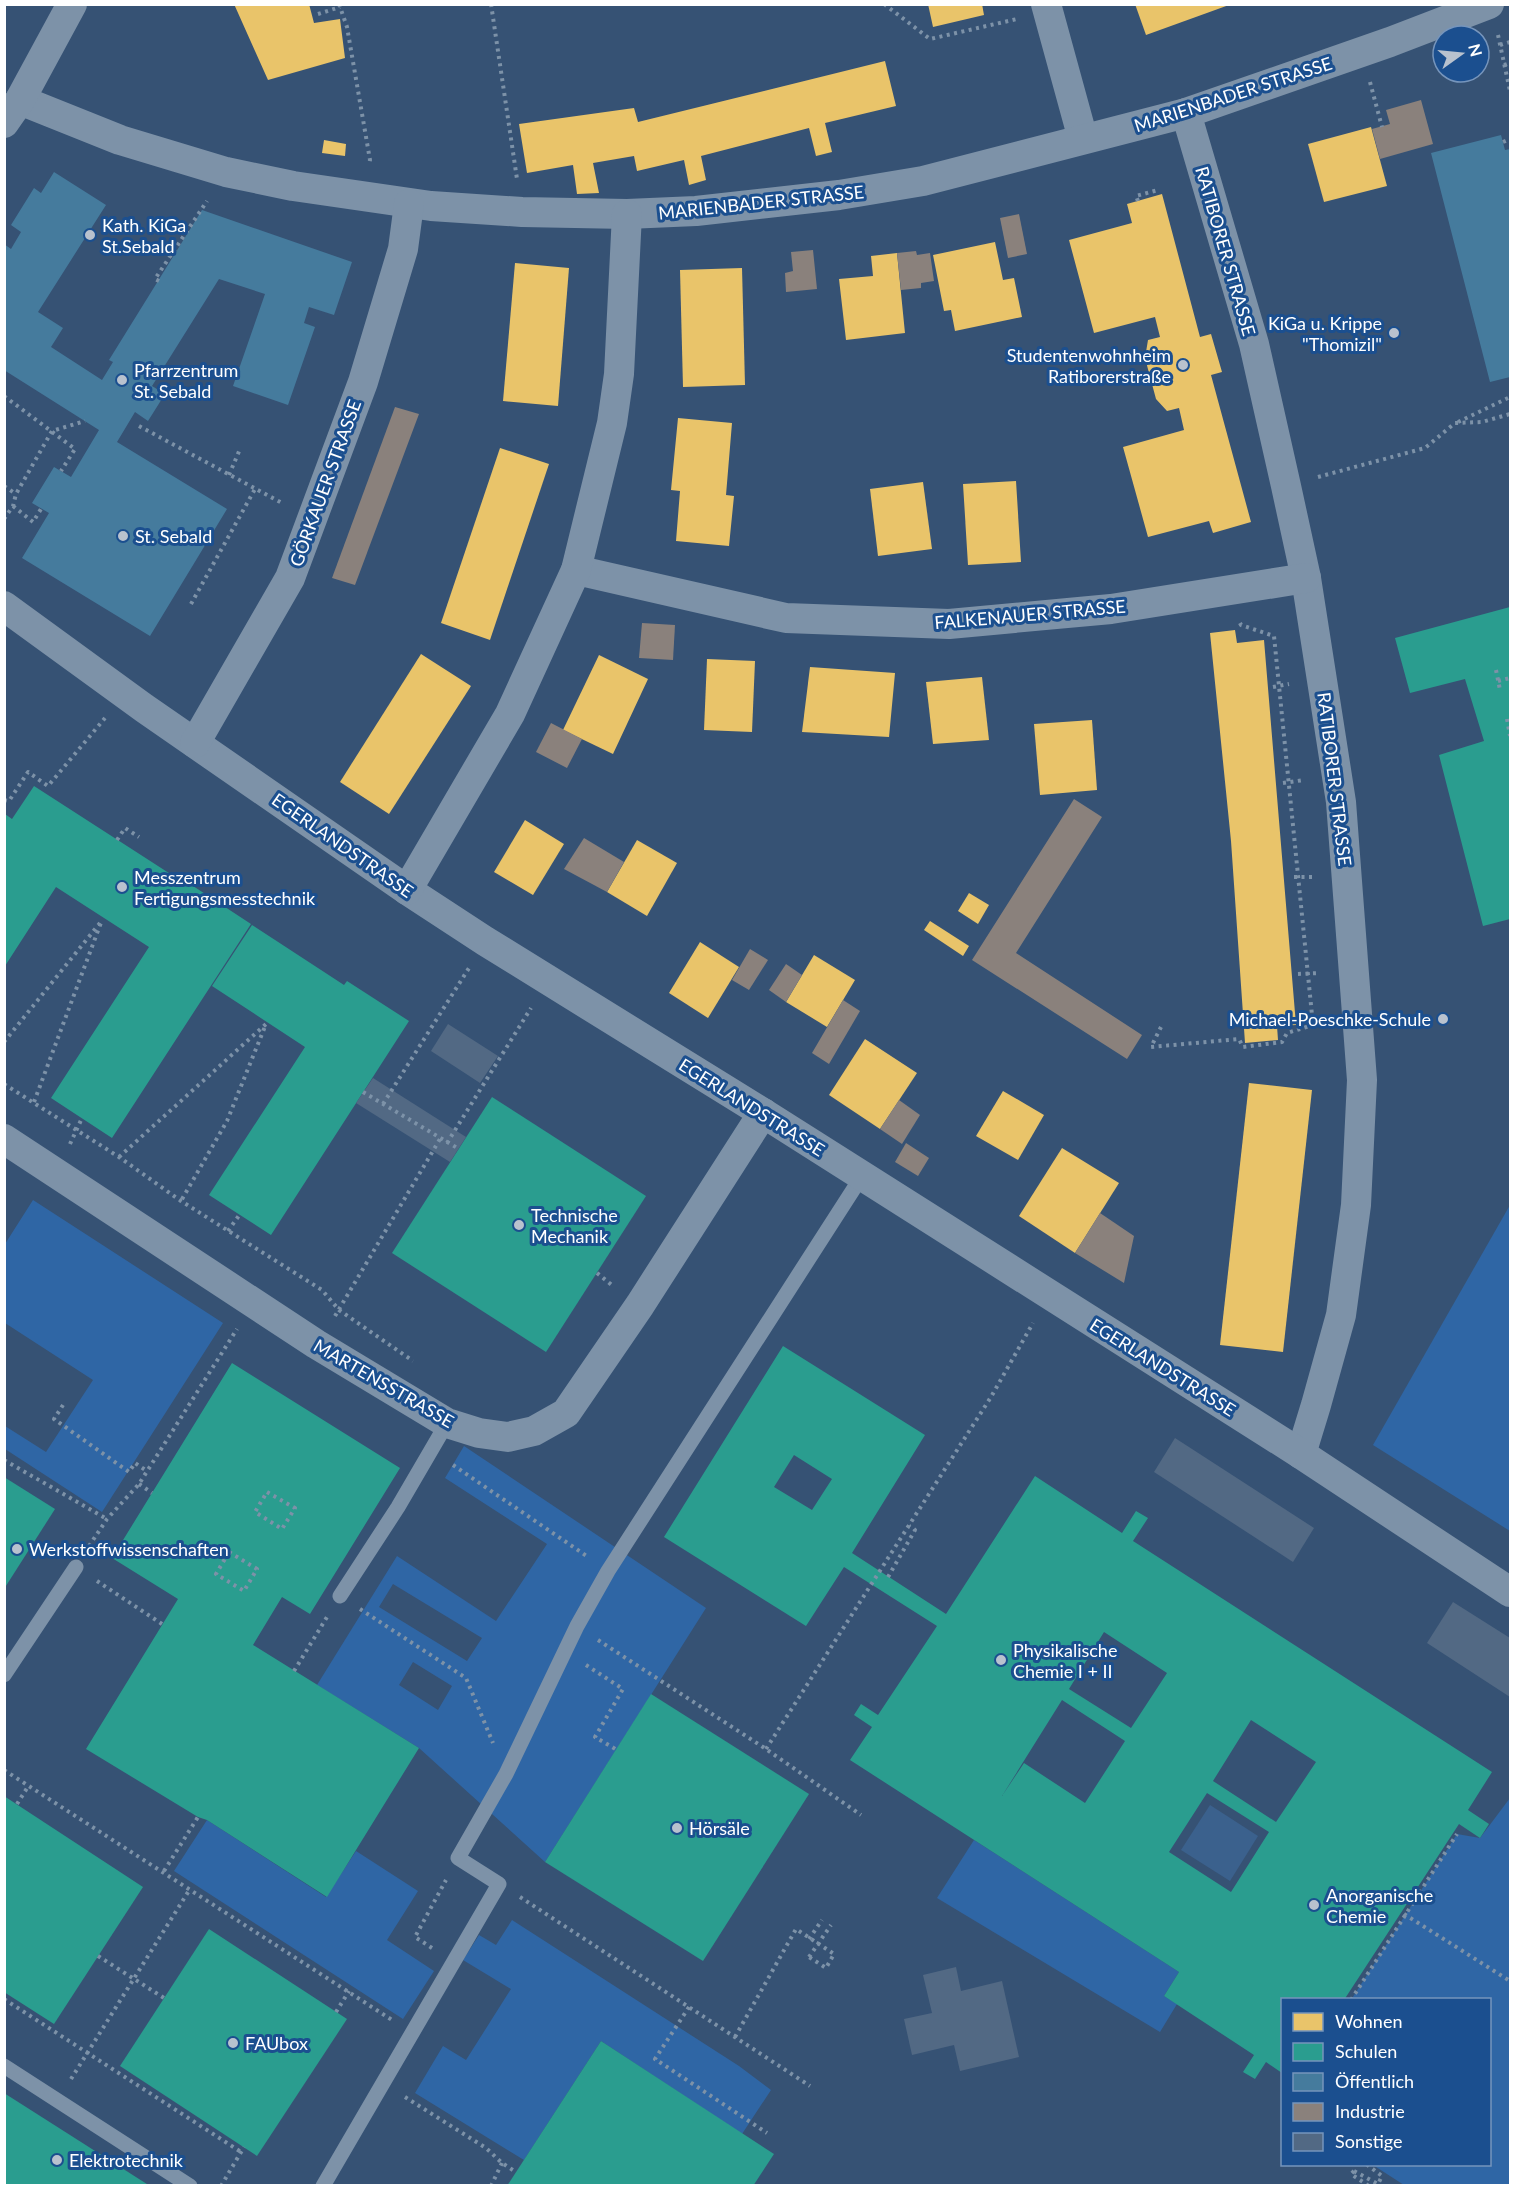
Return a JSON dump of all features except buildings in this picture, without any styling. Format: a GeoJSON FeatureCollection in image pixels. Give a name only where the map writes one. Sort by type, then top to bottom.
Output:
{"type":"FeatureCollection","features":[{"type":"Feature","properties":{"kind":"street"},"geometry":{"type":"LineString","coordinates":[[12,112],[72,4]]}},
{"type":"Feature","properties":{"kind":"street","name":"MARIENBADER STRASSE"},"geometry":{"type":"LineString","coordinates":[[12,112],[120,140],[226,172],[293,186],[409,204],[522,212],[627,214],[756,206],[923,182],[1186,113],[1363,52],[1489,4]]}},
{"type":"Feature","properties":{"kind":"street"},"geometry":{"type":"LineString","coordinates":[[1047,9],[1083,139]]}},
{"type":"Feature","properties":{"kind":"street","name":"RATIBORER STRASSE"},"geometry":{"type":"LineString","coordinates":[[1186,113],[1254,344],[1286,486],[1306,579],[1341,802],[1362,1080],[1356,1205],[1341,1315],[1301,1454]]}},
{"type":"Feature","properties":{"kind":"street","name":"GÖRKAUER STRASSE"},"geometry":{"type":"LineString","coordinates":[[195,743],[290,578],[363,382],[403,249],[409,204]]}},
{"type":"Feature","properties":{"kind":"street"},"geometry":{"type":"LineString","coordinates":[[407,890],[510,714],[576,570],[612,423],[619,374],[627,214]]}},
{"type":"Feature","properties":{"kind":"street","name":"FALKENAUER STRASSE"},"geometry":{"type":"LineString","coordinates":[[576,570],[786,618],[949,624],[1111,609],[1306,579]]}},
{"type":"Feature","properties":{"kind":"street","name":"EGERLANDSTRASSE"},"geometry":{"type":"LineString","coordinates":[[4,606],[195,743],[485,942],[763,1113],[1049,1294],[1301,1454],[1510,1592]]}},
{"type":"Feature","properties":{"kind":"street","name":"MARTENSSTRASSE"},"geometry":{"type":"LineString","coordinates":[[4,1139],[316,1344],[447,1423],[479,1433],[508,1437],[534,1431],[566,1413],[640,1305],[763,1113]]}},
{"type":"Feature","properties":{"kind":"lane"},"geometry":{"type":"LineString","coordinates":[[324,2186],[500,1884],[458,1858],[506,1774],[577,1626],[608,1571],[862,1176]]}},
{"type":"Feature","properties":{"kind":"lane"},"geometry":{"type":"LineString","coordinates":[[340,1596],[432,1451],[447,1423]]}},
{"type":"Feature","properties":{"kind":"lane"},"geometry":{"type":"LineString","coordinates":[[4,1675],[76,1567]]}},
{"type":"Feature","properties":{"kind":"lane"},"geometry":{"type":"LineString","coordinates":[[4,2066],[190,2186]]}},
{"type":"Feature","properties":{"kind":"path"},"geometry":{"type":"LineString","coordinates":[[491,4],[522,212]]}},
{"type":"Feature","properties":{"kind":"path"},"geometry":{"type":"LineString","coordinates":[[884,4],[930,39],[1047,9]]}},
{"type":"Feature","properties":{"kind":"path"},"geometry":{"type":"LineString","coordinates":[[318,14],[340,6],[347,27],[370,160],[364,196]]}},
{"type":"Feature","properties":{"kind":"path"},"geometry":{"type":"LineString","coordinates":[[1510,42],[1500,45],[1510,91]]}},
{"type":"Feature","properties":{"kind":"path"},"geometry":{"type":"LineString","coordinates":[[1363,52],[1382,127]]}},
{"type":"Feature","properties":{"kind":"path"},"geometry":{"type":"LineString","coordinates":[[1504,65],[1510,63]]}},
{"type":"Feature","properties":{"kind":"path"},"geometry":{"type":"LineString","coordinates":[[1503,141],[1510,139]]}},
{"type":"Feature","properties":{"kind":"path"},"geometry":{"type":"LineString","coordinates":[[159,281],[155,279],[226,172]]}},
{"type":"Feature","properties":{"kind":"path"},"geometry":{"type":"LineString","coordinates":[[1138,201],[1136,196],[1158,190]]}},
{"type":"Feature","properties":{"kind":"path"},"geometry":{"type":"LineString","coordinates":[[4,396],[75,449],[61,471]]}},
{"type":"Feature","properties":{"kind":"path"},"geometry":{"type":"LineString","coordinates":[[1286,486],[1425,448],[1455,423],[1510,397]]}},
{"type":"Feature","properties":{"kind":"path"},"geometry":{"type":"LineString","coordinates":[[1455,423],[1482,422],[1510,414]]}},
{"type":"Feature","properties":{"kind":"path"},"geometry":{"type":"LineString","coordinates":[[4,519],[52,431],[85,421]]}},
{"type":"Feature","properties":{"kind":"path"},"geometry":{"type":"LineString","coordinates":[[139,426],[312,519]]}},
{"type":"Feature","properties":{"kind":"path"},"geometry":{"type":"LineString","coordinates":[[229,475],[240,448]]}},
{"type":"Feature","properties":{"kind":"path"},"geometry":{"type":"LineString","coordinates":[[4,486],[16,494]]}},
{"type":"Feature","properties":{"kind":"path"},"geometry":{"type":"LineString","coordinates":[[191,604],[255,489]]}},
{"type":"Feature","properties":{"kind":"path"},"geometry":{"type":"LineString","coordinates":[[13,506],[33,522],[41,509]]}},
{"type":"Feature","properties":{"kind":"path"},"geometry":{"type":"LineString","coordinates":[[1231,590],[1240,626],[1274,636],[1313,1025]]}},
{"type":"Feature","properties":{"kind":"path"},"geometry":{"type":"LineString","coordinates":[[1496,670],[1500,690]]}},
{"type":"Feature","properties":{"kind":"path"},"geometry":{"type":"LineString","coordinates":[[1498,681],[1510,678]]}},
{"type":"Feature","properties":{"kind":"path"},"geometry":{"type":"LineString","coordinates":[[4,800],[9,801],[28,772],[48,786],[125,694]]}},
{"type":"Feature","properties":{"kind":"path"},"geometry":{"type":"LineString","coordinates":[[1507,719],[1510,736]]}},
{"type":"Feature","properties":{"kind":"path"},"geometry":{"type":"LineString","coordinates":[[117,840],[125,828],[139,837]]}},
{"type":"Feature","properties":{"kind":"path"},"geometry":{"type":"LineString","coordinates":[[4,1042],[102,920],[34,1102]]}},
{"type":"Feature","properties":{"kind":"path"},"geometry":{"type":"LineString","coordinates":[[383,1104],[485,942]]}},
{"type":"Feature","properties":{"kind":"path"},"geometry":{"type":"LineString","coordinates":[[447,1143],[548,981]]}},
{"type":"Feature","properties":{"kind":"path"},"geometry":{"type":"LineString","coordinates":[[1161,1027],[1150,1047],[1239,1039],[1243,1047],[1282,1042],[1287,1033],[1313,1025],[1358,1021]]}},
{"type":"Feature","properties":{"kind":"path"},"geometry":{"type":"LineString","coordinates":[[119,1157],[266,1024],[227,1121],[181,1201]]}},
{"type":"Feature","properties":{"kind":"path"},"geometry":{"type":"LineString","coordinates":[[4,1084],[119,1157],[181,1201],[322,1290],[339,1310],[413,1361]]}},
{"type":"Feature","properties":{"kind":"path"},"geometry":{"type":"LineString","coordinates":[[363,1092],[440,1140],[459,1149]]}},
{"type":"Feature","properties":{"kind":"path"},"geometry":{"type":"LineString","coordinates":[[78,1130],[82,1118]]}},
{"type":"Feature","properties":{"kind":"path"},"geometry":{"type":"LineString","coordinates":[[316,1344],[339,1310],[440,1140]]}},
{"type":"Feature","properties":{"kind":"path"},"geometry":{"type":"LineString","coordinates":[[228,1231],[240,1215]]}},
{"type":"Feature","properties":{"kind":"path"},"geometry":{"type":"LineString","coordinates":[[766,1749],[991,1397],[1049,1294]]}},
{"type":"Feature","properties":{"kind":"path"},"geometry":{"type":"LineString","coordinates":[[162,1624],[76,1567],[107,1519],[139,1484],[255,1304]]}},
{"type":"Feature","properties":{"kind":"path"},"geometry":{"type":"LineString","coordinates":[[63,1405],[54,1419],[129,1472],[135,1463],[147,1471]]}},
{"type":"Feature","properties":{"kind":"path"},"geometry":{"type":"LineString","coordinates":[[432,1451],[608,1571]]}},
{"type":"Feature","properties":{"kind":"path"},"geometry":{"type":"LineString","coordinates":[[4,1460],[107,1519]]}},
{"type":"Feature","properties":{"kind":"path"},"geometry":{"type":"LineString","coordinates":[[139,1484],[152,1493]]}},
{"type":"Feature","properties":{"kind":"path"},"geometry":{"type":"LineString","coordinates":[[267,1492],[295,1508],[282,1529],[255,1512],[267,1492]]}},
{"type":"Feature","properties":{"kind":"path"},"geometry":{"type":"LineString","coordinates":[[888,1577],[915,1530],[909,1526]]}},
{"type":"Feature","properties":{"kind":"path"},"geometry":{"type":"LineString","coordinates":[[230,1552],[257,1569],[244,1591],[216,1574],[230,1552]]}},
{"type":"Feature","properties":{"kind":"path"},"geometry":{"type":"LineString","coordinates":[[294,1671],[340,1596],[466,1678],[506,1774]]}},
{"type":"Feature","properties":{"kind":"path"},"geometry":{"type":"LineString","coordinates":[[577,1626],[766,1749],[861,1815]]}},
{"type":"Feature","properties":{"kind":"path"},"geometry":{"type":"LineString","coordinates":[[565,1651],[623,1689],[595,1737],[617,1750]]}},
{"type":"Feature","properties":{"kind":"path"},"geometry":{"type":"LineString","coordinates":[[4,1770],[412,2033]]}},
{"type":"Feature","properties":{"kind":"path"},"geometry":{"type":"LineString","coordinates":[[17,1804],[29,1785]]}},
{"type":"Feature","properties":{"kind":"path"},"geometry":{"type":"LineString","coordinates":[[164,1871],[198,1817]]}},
{"type":"Feature","properties":{"kind":"path"},"geometry":{"type":"LineString","coordinates":[[1352,1998],[1457,1834]]}},
{"type":"Feature","properties":{"kind":"path"},"geometry":{"type":"LineString","coordinates":[[454,1962],[415,1937],[458,1858]]}},
{"type":"Feature","properties":{"kind":"path"},"geometry":{"type":"LineString","coordinates":[[500,1884],[810,2086]]}},
{"type":"Feature","properties":{"kind":"path"},"geometry":{"type":"LineString","coordinates":[[58,2100],[190,1888]]}},
{"type":"Feature","properties":{"kind":"path"},"geometry":{"type":"LineString","coordinates":[[1404,1914],[1510,1981]]}},
{"type":"Feature","properties":{"kind":"path"},"geometry":{"type":"LineString","coordinates":[[809,1939],[822,1920]]}},
{"type":"Feature","properties":{"kind":"path"},"geometry":{"type":"LineString","coordinates":[[735,2037],[796,1929],[809,1939],[834,1954],[826,1968],[809,1957],[831,1925]]}},
{"type":"Feature","properties":{"kind":"path"},"geometry":{"type":"LineString","coordinates":[[98,1956],[164,1998]]}},
{"type":"Feature","properties":{"kind":"path"},"geometry":{"type":"LineString","coordinates":[[336,2012],[349,1991]]}},
{"type":"Feature","properties":{"kind":"path"},"geometry":{"type":"LineString","coordinates":[[4,2000],[243,2150],[221,2186]]}},
{"type":"Feature","properties":{"kind":"path"},"geometry":{"type":"LineString","coordinates":[[689,2007],[655,2058],[767,2133]]}},
{"type":"Feature","properties":{"kind":"path"},"geometry":{"type":"LineString","coordinates":[[384,2083],[486,2148],[516,2172]]}},
{"type":"Feature","properties":{"kind":"path"},"geometry":{"type":"LineString","coordinates":[[490,2186],[502,2163]]}},
{"type":"Feature","properties":{"kind":"path"},"geometry":{"type":"LineString","coordinates":[[1369,2166],[1382,2176],[1377,2184],[1354,2171],[1351,2174],[1369,2186]]}},
{"type":"Feature","properties":{"kind":"shaded area"},"geometry":{"type":"Polygon","coordinates":[[[33,1200],[223,1323],[102,1512],[5,1449],[5,1426],[46,1452],[93,1380],[5,1323],[5,1244],[33,1200]]]}},
{"type":"Feature","properties":{"kind":"shaded area"},"geometry":{"type":"Polygon","coordinates":[[[1510,1205],[1510,1531],[1373,1445],[1510,1205]]]}},
{"type":"Feature","properties":{"kind":"shaded area"},"geometry":{"type":"Polygon","coordinates":[[[464,1446],[706,1608],[545,1862],[419,1748],[317,1685],[397,1556],[496,1621],[547,1544],[445,1478],[464,1446]],[[393,1584],[379,1607],[467,1661],[482,1638],[393,1584]],[[413,1662],[399,1685],[438,1710],[452,1686],[413,1662]]]}},
{"type":"Feature","properties":{"kind":"shaded area"},"geometry":{"type":"Polygon","coordinates":[[[1510,1798],[1510,2185],[1404,2185],[1375,2166],[1491,2166],[1491,1998],[1352,1998],[1457,1834],[1480,1838],[1510,1798]]]}},
{"type":"Feature","properties":{"kind":"shaded area"},"geometry":{"type":"Polygon","coordinates":[[[1210,1805],[1258,1836],[1230,1881],[1181,1850],[1210,1805]]]}},
{"type":"Feature","properties":{"kind":"shaded area"},"geometry":{"type":"Polygon","coordinates":[[[207,1820],[326,1897],[356,1851],[418,1891],[387,1940],[434,1971],[403,2019],[174,1871],[207,1820]]]}},
{"type":"Feature","properties":{"kind":"shaded area"},"geometry":{"type":"Polygon","coordinates":[[[974,1840],[1179,1972],[1164,1996],[1177,2004],[1160,2032],[937,1898],[974,1840]]]}},
{"type":"Feature","properties":{"kind":"shaded area"},"geometry":{"type":"Polygon","coordinates":[[[512,1920],[739,2066],[771,2090],[742,2134],[601,2041],[524,2160],[415,2093],[443,2046],[466,2060],[511,1989],[463,1960],[479,1935],[496,1945],[512,1920]]]}},
{"type":"Feature","properties":{"kind":"place","name":"Kath. KiGa St.Sebald"},"geometry":{"type":"Point","coordinates":[90,235]}},
{"type":"Feature","properties":{"kind":"place","name":"KiGa u. Krippe \"Thomizil\""},"geometry":{"type":"Point","coordinates":[1394,333]}},
{"type":"Feature","properties":{"kind":"place","name":"Studentenwohnheim Ratiborerstraße"},"geometry":{"type":"Point","coordinates":[1183,365]}},
{"type":"Feature","properties":{"kind":"place","name":"Pfarrzentrum St. Sebald"},"geometry":{"type":"Point","coordinates":[122,380]}},
{"type":"Feature","properties":{"kind":"place","name":"St. Sebald"},"geometry":{"type":"Point","coordinates":[123,536]}},
{"type":"Feature","properties":{"kind":"place","name":"Messzentrum Fertigungsmesstechnik"},"geometry":{"type":"Point","coordinates":[122,887]}},
{"type":"Feature","properties":{"kind":"place","name":"Michael-Poeschke-Schule"},"geometry":{"type":"Point","coordinates":[1443,1019]}},
{"type":"Feature","properties":{"kind":"place","name":"Technische Mechanik"},"geometry":{"type":"Point","coordinates":[519,1225]}},
{"type":"Feature","properties":{"kind":"place","name":"Werkstoffwissenschaften"},"geometry":{"type":"Point","coordinates":[17,1549]}},
{"type":"Feature","properties":{"kind":"place","name":"Physikalische Chemie I + II"},"geometry":{"type":"Point","coordinates":[1001,1660]}},
{"type":"Feature","properties":{"kind":"place","name":"Hörsäle"},"geometry":{"type":"Point","coordinates":[677,1828]}},
{"type":"Feature","properties":{"kind":"place","name":"Anorganische Chemie"},"geometry":{"type":"Point","coordinates":[1314,1905]}},
{"type":"Feature","properties":{"kind":"place","name":"FAUbox"},"geometry":{"type":"Point","coordinates":[233,2043]}},
{"type":"Feature","properties":{"kind":"place","name":"Elektrotechnik"},"geometry":{"type":"Point","coordinates":[57,2160]}}]}
